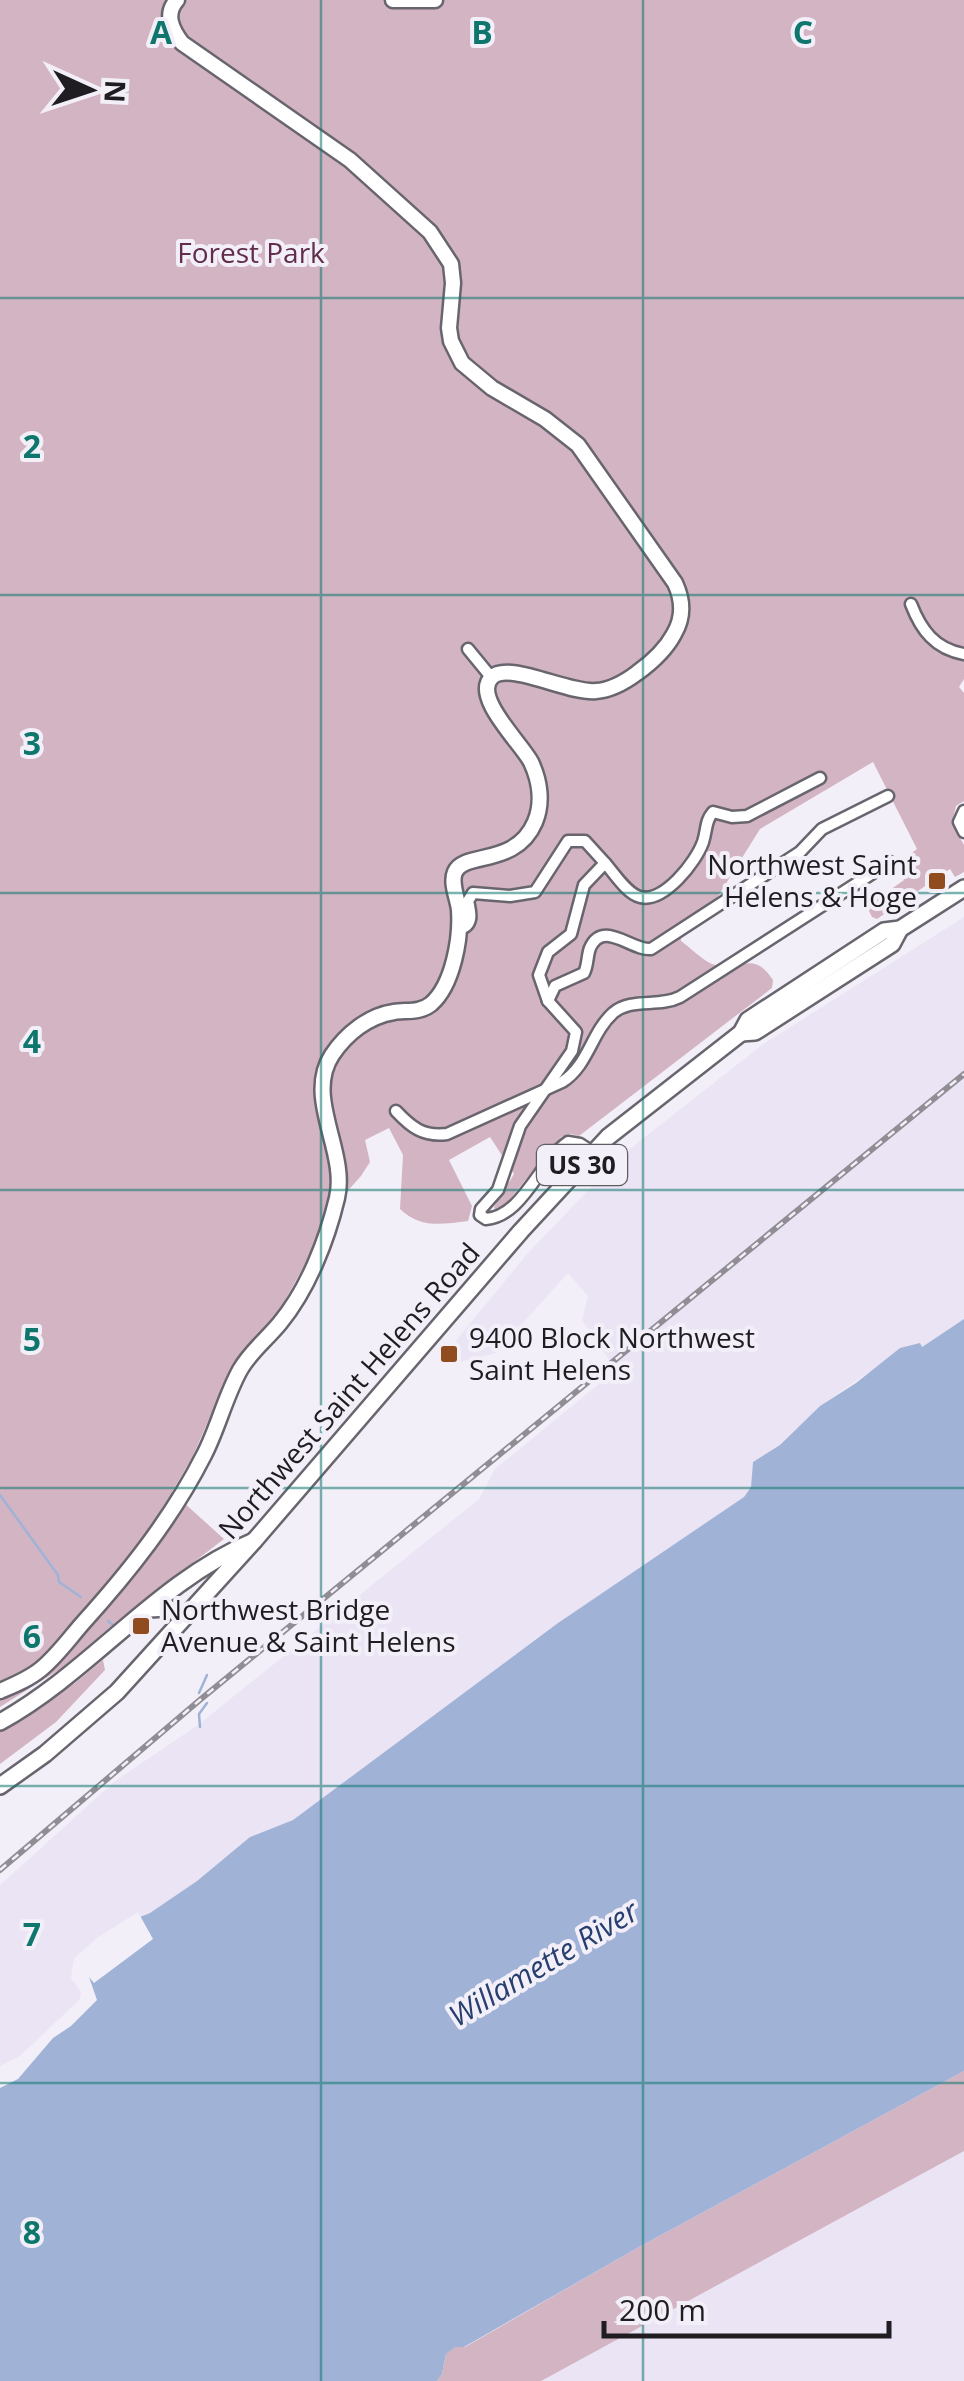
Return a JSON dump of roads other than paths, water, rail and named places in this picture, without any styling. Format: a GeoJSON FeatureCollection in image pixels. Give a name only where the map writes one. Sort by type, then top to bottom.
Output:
{"type":"FeatureCollection","features":[{"type":"Feature","properties":{"kind":"main road"},"geometry":{"type":"LineString","coordinates":[[0,1691],[24,1680],[50,1660],[134,1563],[203,1457],[241,1367],[282,1322],[322,1246],[337,1199],[340,1170],[323,1096],[327,1064],[361,1024],[382,1014],[431,1004],[446,983],[458,930],[456,869],[468,861],[492,858],[517,846],[534,826],[540,802],[537,779],[530,760],[489,702],[486,689],[491,677],[513,672],[582,692],[618,686],[644,668],[671,640],[682,616],[680,594],[578,446],[546,418],[492,388],[462,363],[449,328],[453,283],[450,264],[438,241],[350,160],[182,43],[170,19],[177,0]]}},
{"type":"Feature","properties":{"kind":"main road"},"geometry":{"type":"LineString","coordinates":[[392,0],[434,0]]}},
{"type":"Feature","properties":{"kind":"main road","name":"Northwest Saint Helens Road"},"geometry":{"type":"LineString","coordinates":[[0,1786],[45,1754],[118,1692],[532,1219],[633,1114],[740,1034],[748,1020],[884,931],[900,929],[964,888]]}},
{"type":"Feature","properties":{"kind":"main road"},"geometry":{"type":"LineString","coordinates":[[0,1722],[54,1688],[177,1585],[254,1541]]}},
{"type":"Feature","properties":{"kind":"main road"},"geometry":{"type":"LineString","coordinates":[[149,1609],[168,1608],[184,1618]]}},
{"type":"Feature","properties":{"kind":"street"},"geometry":{"type":"LineString","coordinates":[[910,604],[929,638],[964,654]]}},
{"type":"Feature","properties":{"kind":"street"},"geometry":{"type":"LineString","coordinates":[[468,649],[491,677]]}},
{"type":"Feature","properties":{"kind":"street"},"geometry":{"type":"LineString","coordinates":[[458,930],[471,917],[468,901],[473,892],[510,896],[535,892],[568,841],[585,840],[636,896],[657,894],[685,873],[696,858],[708,818],[714,812],[747,816],[820,778]]}},
{"type":"Feature","properties":{"kind":"street"},"geometry":{"type":"LineString","coordinates":[[548,1001],[555,986],[584,973],[592,946],[600,938],[613,935],[640,950],[651,949],[800,852],[822,830],[888,796]]}},
{"type":"Feature","properties":{"kind":"street"},"geometry":{"type":"LineString","coordinates":[[964,811],[959,822],[964,832]]}},
{"type":"Feature","properties":{"kind":"street"},"geometry":{"type":"LineString","coordinates":[[396,1111],[417,1130],[446,1134],[542,1091],[577,1070],[616,1010],[632,1004],[665,1004],[680,998],[890,862]]}},
{"type":"Feature","properties":{"kind":"street"},"geometry":{"type":"LineString","coordinates":[[594,1153],[568,1142],[544,1164],[505,1214],[482,1218],[481,1208],[500,1184],[520,1126],[572,1052],[577,1036],[548,1001],[540,986],[540,968],[548,952],[571,934],[584,886],[605,864]]}},
{"type":"Feature","properties":{"kind":"water","name":"Willamette River"},"geometry":{"type":"Polygon","coordinates":[[[964,1319],[964,2071],[464,2347],[455,2347],[446,2354],[437,2381],[0,2381],[0,2069],[19,2059],[82,2000],[72,1971],[135,1919],[197,1881],[250,1837],[293,1820],[558,1623],[744,1497],[751,1487],[753,1462],[780,1445],[820,1406],[900,1348],[920,1343],[922,1347],[964,1319]]]}},
{"type":"Feature","properties":{"kind":"waterway"},"geometry":{"type":"LineString","coordinates":[[0,1495],[58,1575],[59,1582],[81,1597]]}},
{"type":"Feature","properties":{"kind":"waterway"},"geometry":{"type":"LineString","coordinates":[[108,1621],[113,1625]]}},
{"type":"Feature","properties":{"kind":"waterway"},"geometry":{"type":"LineString","coordinates":[[199,1693],[207,1675]]}},
{"type":"Feature","properties":{"kind":"waterway"},"geometry":{"type":"LineString","coordinates":[[200,1727],[199,1714],[207,1703]]}},
{"type":"Feature","properties":{"kind":"railway"},"geometry":{"type":"LineString","coordinates":[[0,1870],[201,1699],[964,1074]]}},
{"type":"Feature","properties":{"kind":"place","name":"Northwest Saint Helens & Hoge"},"geometry":{"type":"Point","coordinates":[937,881]}},
{"type":"Feature","properties":{"kind":"place","name":"9400 Block Northwest Saint Helens"},"geometry":{"type":"Point","coordinates":[449,1354]}},
{"type":"Feature","properties":{"kind":"place","name":"Northwest Bridge Avenue & Saint Helens"},"geometry":{"type":"Point","coordinates":[141,1626]}},
{"type":"Feature","properties":{"kind":"park label","name":"Forest Park"},"geometry":{"type":"Point","coordinates":[251,253]}}]}
